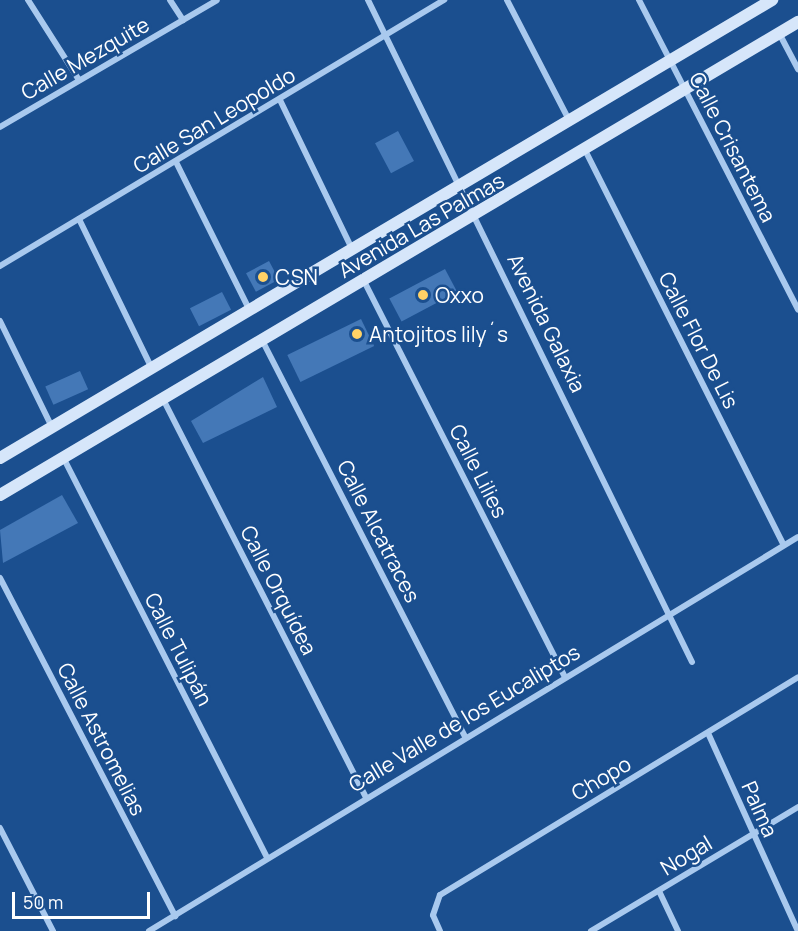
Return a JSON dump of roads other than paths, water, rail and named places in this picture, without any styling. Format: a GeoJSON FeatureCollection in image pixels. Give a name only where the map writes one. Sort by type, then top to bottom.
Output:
{"type":"FeatureCollection","features":[{"type":"Feature","properties":{"kind":"street"},"geometry":{"type":"LineString","coordinates":[[28,0],[79,80]]}},
{"type":"Feature","properties":{"kind":"street"},"geometry":{"type":"LineString","coordinates":[[170,0],[183,20]]}},
{"type":"Feature","properties":{"kind":"street","name":"Calle Mezquite"},"geometry":{"type":"LineString","coordinates":[[0,127],[217,0]]}},
{"type":"Feature","properties":{"kind":"street","name":"Avenida Galaxia"},"geometry":{"type":"LineString","coordinates":[[368,0],[477,215],[692,662]]}},
{"type":"Feature","properties":{"kind":"street","name":"Calle San Leopoldo"},"geometry":{"type":"LineString","coordinates":[[0,266],[444,0]]}},
{"type":"Feature","properties":{"kind":"street"},"geometry":{"type":"LineString","coordinates":[[507,0],[569,120]]}},
{"type":"Feature","properties":{"kind":"street","name":"Calle Crisantema"},"geometry":{"type":"LineString","coordinates":[[639,0],[798,310]]}},
{"type":"Feature","properties":{"kind":"street","name":"Avenida Las Palmas"},"geometry":{"type":"LineString","coordinates":[[0,458],[249,309],[353,250],[767,1]]}},
{"type":"Feature","properties":{"kind":"street","name":"Avenida Las Palmas"},"geometry":{"type":"LineString","coordinates":[[0,495],[477,215],[798,22]]}},
{"type":"Feature","properties":{"kind":"street"},"geometry":{"type":"LineString","coordinates":[[779,33],[798,69]]}},
{"type":"Feature","properties":{"kind":"street"},"geometry":{"type":"LineString","coordinates":[[280,100],[353,250]]}},
{"type":"Feature","properties":{"kind":"street","name":"Calle Flor De Lis"},"geometry":{"type":"LineString","coordinates":[[585,150],[784,545]]}},
{"type":"Feature","properties":{"kind":"street"},"geometry":{"type":"LineString","coordinates":[[176,162],[249,309]]}},
{"type":"Feature","properties":{"kind":"street"},"geometry":{"type":"LineString","coordinates":[[79,219],[152,369]]}},
{"type":"Feature","properties":{"kind":"street","name":"Calle Lilies"},"geometry":{"type":"LineString","coordinates":[[364,281],[564,676]]}},
{"type":"Feature","properties":{"kind":"street"},"geometry":{"type":"LineString","coordinates":[[0,321],[52,427]]}},
{"type":"Feature","properties":{"kind":"street","name":"Calle Alcatraces"},"geometry":{"type":"LineString","coordinates":[[262,340],[466,738]]}},
{"type":"Feature","properties":{"kind":"street","name":"Calle Orquídea"},"geometry":{"type":"LineString","coordinates":[[162,398],[366,796]]}},
{"type":"Feature","properties":{"kind":"street","name":"Calle Tulipán"},"geometry":{"type":"LineString","coordinates":[[63,456],[267,857]]}},
{"type":"Feature","properties":{"kind":"street","name":"Calle Valle de los Eucaliptos"},"geometry":{"type":"LineString","coordinates":[[149,931],[366,796],[798,537]]}},
{"type":"Feature","properties":{"kind":"street","name":"Calle Astromelias"},"geometry":{"type":"LineString","coordinates":[[0,578],[175,916]]}},
{"type":"Feature","properties":{"kind":"street","name":"Chopo"},"geometry":{"type":"LineString","coordinates":[[440,931],[433,915],[440,895],[798,677]]}},
{"type":"Feature","properties":{"kind":"street","name":"Palma"},"geometry":{"type":"LineString","coordinates":[[708,733],[798,931]]}},
{"type":"Feature","properties":{"kind":"street","name":"Nogal"},"geometry":{"type":"LineString","coordinates":[[591,931],[798,807]]}},
{"type":"Feature","properties":{"kind":"street"},"geometry":{"type":"LineString","coordinates":[[0,828],[53,931]]}},
{"type":"Feature","properties":{"kind":"street"},"geometry":{"type":"LineString","coordinates":[[660,891],[678,931]]}},
{"type":"Feature","properties":{"kind":"place","name":"CSN"},"geometry":{"type":"Point","coordinates":[263,277]}},
{"type":"Feature","properties":{"kind":"place","name":"Oxxo"},"geometry":{"type":"Point","coordinates":[423,295]}},
{"type":"Feature","properties":{"kind":"place","name":"Antojitos lily´s"},"geometry":{"type":"Point","coordinates":[357,334]}}]}
